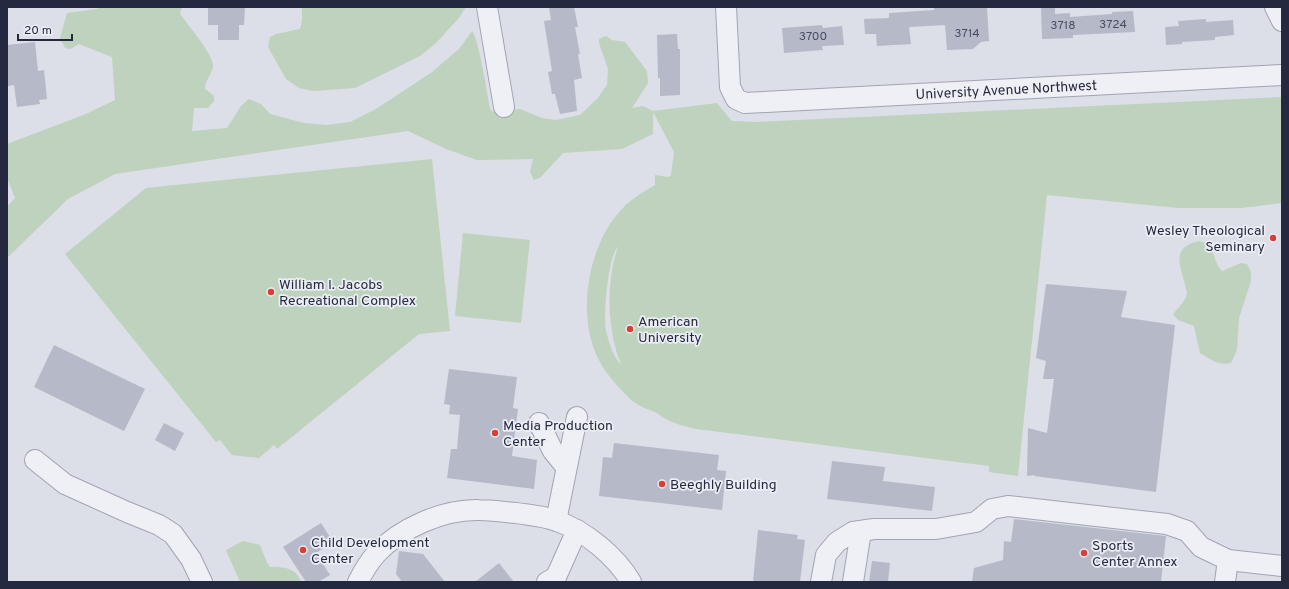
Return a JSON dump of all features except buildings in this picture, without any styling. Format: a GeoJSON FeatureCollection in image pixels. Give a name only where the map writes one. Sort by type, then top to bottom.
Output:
{"type":"FeatureCollection","features":[{"type":"Feature","properties":{"kind":"street"},"geometry":{"type":"LineString","coordinates":[[487,7],[504,106]]}},
{"type":"Feature","properties":{"kind":"street","name":"University Avenue Northwest"},"geometry":{"type":"LineString","coordinates":[[726,7],[730,87],[736,99],[745,103],[757,104],[1282,75]]}},
{"type":"Feature","properties":{"kind":"street"},"geometry":{"type":"LineString","coordinates":[[1274,7],[1282,21]]}},
{"type":"Feature","properties":{"kind":"street"},"geometry":{"type":"LineString","coordinates":[[556,521],[577,417]]}},
{"type":"Feature","properties":{"kind":"street"},"geometry":{"type":"LineString","coordinates":[[539,423],[553,451],[566,467]]}},
{"type":"Feature","properties":{"kind":"street"},"geometry":{"type":"LineString","coordinates":[[35,460],[65,484],[127,512],[159,524],[173,534],[192,559],[202,582]]}},
{"type":"Feature","properties":{"kind":"street"},"geometry":{"type":"LineString","coordinates":[[821,582],[826,555],[837,542],[853,532],[874,529],[941,528],[976,522],[992,509],[1008,506],[1167,524],[1187,531],[1200,547],[1228,560],[1282,566]]}},
{"type":"Feature","properties":{"kind":"street"},"geometry":{"type":"LineString","coordinates":[[358,582],[366,567],[384,546],[413,527],[431,519],[464,511],[480,510],[534,515],[556,521],[577,530],[608,553],[631,582]]}},
{"type":"Feature","properties":{"kind":"street"},"geometry":{"type":"LineString","coordinates":[[547,582],[556,577],[577,530]]}},
{"type":"Feature","properties":{"kind":"street"},"geometry":{"type":"LineString","coordinates":[[854,582],[861,531]]}},
{"type":"Feature","properties":{"kind":"street"},"geometry":{"type":"LineString","coordinates":[[1226,582],[1228,560]]}},
{"type":"Feature","properties":{"kind":"green space"},"geometry":{"type":"Polygon","coordinates":[[[100,7],[182,7],[180,14],[204,46],[212,60],[213,65],[205,89],[214,96],[214,101],[208,108],[194,108],[192,131],[227,128],[241,106],[249,99],[261,104],[270,114],[304,123],[327,125],[350,122],[376,109],[432,72],[459,49],[472,31],[480,55],[490,109],[493,112],[520,109],[542,118],[556,120],[580,115],[597,99],[607,85],[608,69],[599,43],[599,39],[606,36],[612,40],[625,42],[647,71],[648,83],[632,108],[643,106],[653,111],[717,103],[732,121],[756,122],[1282,97],[1282,203],[1241,208],[1178,208],[1047,195],[1018,476],[989,472],[989,466],[696,429],[680,425],[663,418],[657,413],[630,399],[614,382],[601,364],[593,346],[588,326],[588,284],[600,243],[609,225],[628,203],[655,185],[655,175],[668,177],[671,175],[674,152],[653,112],[653,134],[622,149],[563,153],[540,178],[534,180],[530,172],[533,159],[477,160],[446,149],[408,131],[115,174],[68,199],[7,258],[7,207],[15,198],[7,178],[7,144],[86,114],[115,100],[112,57],[79,44],[70,49],[65,48],[60,38],[67,13],[97,9],[100,7]],[[618,246],[614,252],[611,262],[607,287],[605,323],[608,340],[616,358],[621,365],[616,352],[610,311],[610,285],[614,259],[618,246]]]}},
{"type":"Feature","properties":{"kind":"green space"},"geometry":{"type":"Polygon","coordinates":[[[302,7],[466,7],[458,19],[435,44],[420,56],[355,88],[313,91],[299,88],[286,79],[268,47],[270,37],[276,34],[300,29],[302,21],[302,7]]]}},
{"type":"Feature","properties":{"kind":"green space","name":"William I. Jacobs Recreational Complex"},"geometry":{"type":"Polygon","coordinates":[[[432,159],[450,331],[419,334],[277,449],[274,445],[259,458],[232,455],[220,440],[216,442],[65,254],[146,188],[432,159]]]}},
{"type":"Feature","properties":{"kind":"green space"},"geometry":{"type":"Polygon","coordinates":[[[463,233],[530,240],[521,323],[455,316],[463,233]]]}},
{"type":"Feature","properties":{"kind":"green space"},"geometry":{"type":"Polygon","coordinates":[[[1199,241],[1209,244],[1222,271],[1241,263],[1247,264],[1251,272],[1251,281],[1239,318],[1237,350],[1231,363],[1227,364],[1222,364],[1211,360],[1200,353],[1194,326],[1178,320],[1173,314],[1183,302],[1187,293],[1180,263],[1181,252],[1185,247],[1199,241]]]}},
{"type":"Feature","properties":{"kind":"green space"},"geometry":{"type":"Polygon","coordinates":[[[243,541],[260,545],[270,567],[288,569],[296,573],[301,582],[240,582],[226,550],[243,541]]]}},
{"type":"Feature","properties":{"kind":"place","name":"Wesley Theological Seminary"},"geometry":{"type":"Point","coordinates":[1273,238]}},
{"type":"Feature","properties":{"kind":"place","name":"William I. Jacobs Recreational Complex"},"geometry":{"type":"Point","coordinates":[271,292]}},
{"type":"Feature","properties":{"kind":"place","name":"American University"},"geometry":{"type":"Point","coordinates":[630,329]}},
{"type":"Feature","properties":{"kind":"place","name":"Media Production Center"},"geometry":{"type":"Point","coordinates":[495,433]}},
{"type":"Feature","properties":{"kind":"place","name":"Beeghly Building"},"geometry":{"type":"Point","coordinates":[662,484]}},
{"type":"Feature","properties":{"kind":"place","name":"Child Development Center"},"geometry":{"type":"Point","coordinates":[303,550]}},
{"type":"Feature","properties":{"kind":"place","name":"Sports Center Annex"},"geometry":{"type":"Point","coordinates":[1084,553]}}]}
